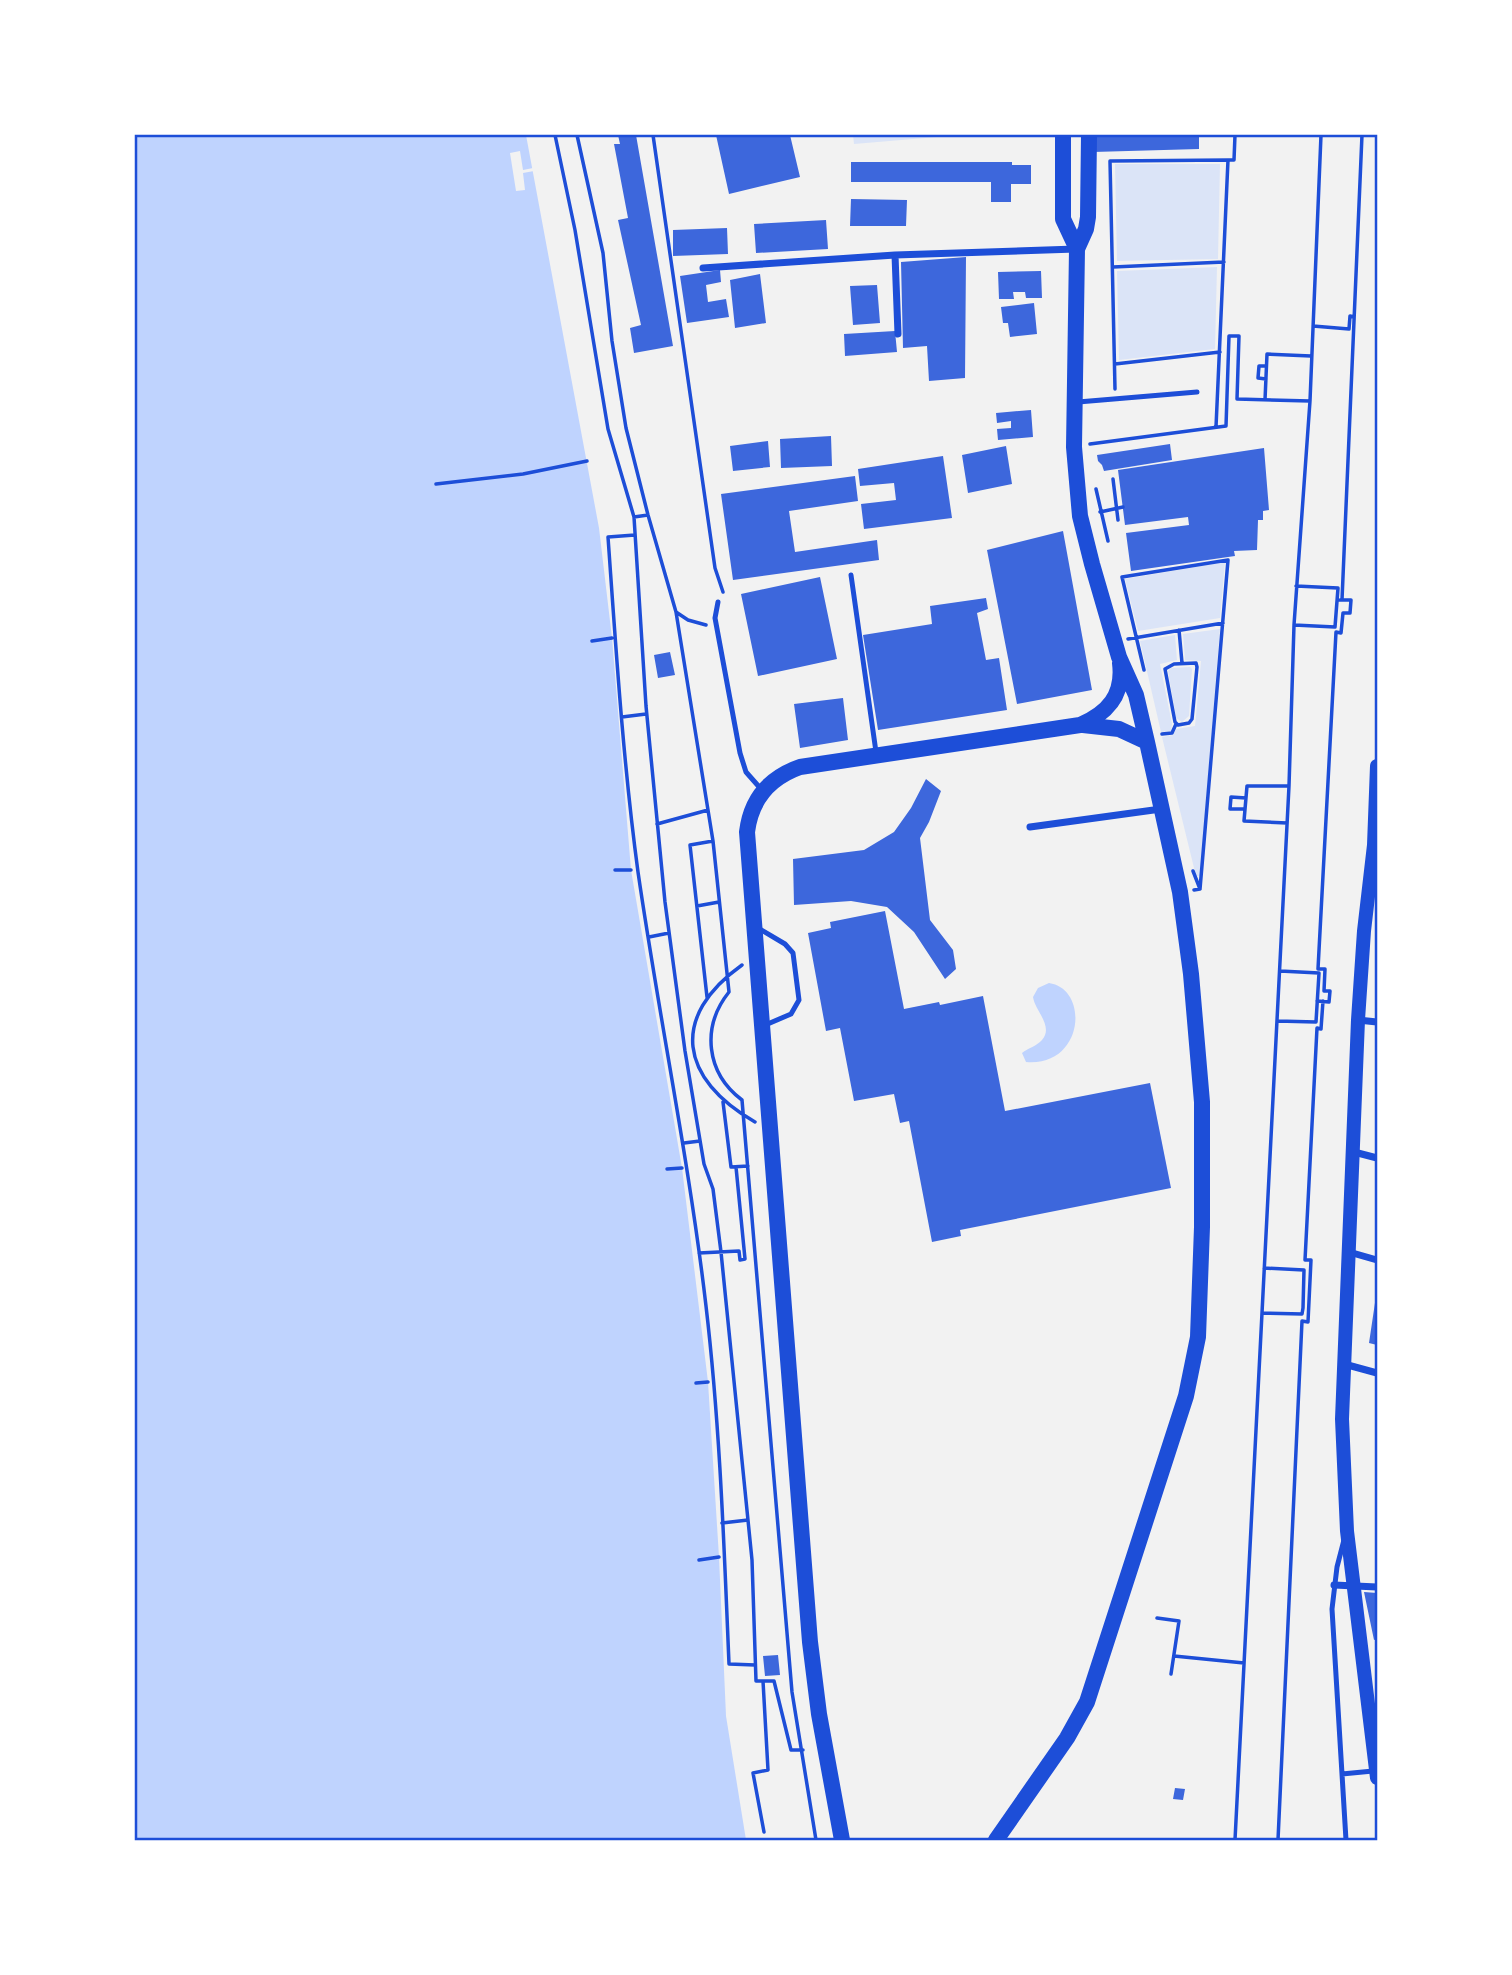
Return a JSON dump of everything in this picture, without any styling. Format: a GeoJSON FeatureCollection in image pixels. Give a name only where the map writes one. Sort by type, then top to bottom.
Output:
{"type":"FeatureCollection","features":[{"type":"Feature","properties":{"kind":"main road"},"geometry":{"type":"LineString","coordinates":[[1063,135],[1063,219],[1077,249]]}},
{"type":"Feature","properties":{"kind":"main road"},"geometry":{"type":"LineString","coordinates":[[996,1840],[1067,1738],[1091,1693],[1186,1396],[1194,1367],[1201,1307],[1202,1102],[1191,974],[1180,892],[1162,809],[1153,738],[1117,649],[1084,535],[1076,484],[1074,402],[1077,249],[1088,217],[1089,135]]}},
{"type":"Feature","properties":{"kind":"main road"},"geometry":{"type":"LineString","coordinates":[[1080,725],[1096,718],[1113,703],[1121,681],[1117,649]]}},
{"type":"Feature","properties":{"kind":"main road"},"geometry":{"type":"LineString","coordinates":[[842,1840],[819,1714],[810,1642],[747,832],[751,810],[762,791],[779,776],[800,768],[1080,725],[1119,729],[1153,738]]}},
{"type":"Feature","properties":{"kind":"main road"},"geometry":{"type":"LineString","coordinates":[[1377,766],[1371,931],[1358,1020],[1342,1461],[1347,1531],[1374,1724],[1377,1774]]}},
{"type":"Feature","properties":{"kind":"street"},"geometry":{"type":"LineString","coordinates":[[703,268],[895,255],[1077,249]]}},
{"type":"Feature","properties":{"kind":"street"},"geometry":{"type":"LineString","coordinates":[[895,255],[898,334]]}},
{"type":"Feature","properties":{"kind":"street"},"geometry":{"type":"LineString","coordinates":[[1030,827],[1162,809]]}},
{"type":"Feature","properties":{"kind":"street"},"geometry":{"type":"LineString","coordinates":[[1358,1020],[1377,1022]]}},
{"type":"Feature","properties":{"kind":"street"},"geometry":{"type":"LineString","coordinates":[[1353,1152],[1377,1158]]}},
{"type":"Feature","properties":{"kind":"street"},"geometry":{"type":"LineString","coordinates":[[1349,1252],[1377,1260]]}},
{"type":"Feature","properties":{"kind":"street"},"geometry":{"type":"LineString","coordinates":[[1344,1364],[1377,1373]]}},
{"type":"Feature","properties":{"kind":"street"},"geometry":{"type":"LineString","coordinates":[[1334,1585],[1377,1587]]}},
{"type":"Feature","properties":{"kind":"lane"},"geometry":{"type":"LineString","coordinates":[[1074,402],[1197,392]]}},
{"type":"Feature","properties":{"kind":"lane"},"geometry":{"type":"LineString","coordinates":[[851,575],[877,755]]}},
{"type":"Feature","properties":{"kind":"lane"},"geometry":{"type":"LineString","coordinates":[[718,602],[715,610],[716,625],[742,763],[762,791]]}},
{"type":"Feature","properties":{"kind":"lane"},"geometry":{"type":"LineString","coordinates":[[756,927],[785,944],[793,953],[799,1000],[791,1014],[763,1026]]}},
{"type":"Feature","properties":{"kind":"lane"},"geometry":{"type":"LineString","coordinates":[[1346,1840],[1332,1609],[1334,1585],[1347,1531]]}},
{"type":"Feature","properties":{"kind":"lane"},"geometry":{"type":"LineString","coordinates":[[1342,1774],[1377,1774]]}},
{"type":"Feature","properties":{"kind":"path"},"geometry":{"type":"LineString","coordinates":[[555,135],[575,230],[608,429],[634,517],[646,714],[669,933],[685,1051],[704,1164],[713,1189],[722,1252],[752,1560],[756,1681],[774,1681],[791,1750],[803,1750]]}},
{"type":"Feature","properties":{"kind":"path"},"geometry":{"type":"LineString","coordinates":[[577,135],[603,253],[612,341],[626,428],[676,612],[713,841],[729,992],[721,1002],[712,1024],[710,1049],[718,1073],[742,1100],[792,1692],[816,1840]]}},
{"type":"Feature","properties":{"kind":"path"},"geometry":{"type":"LineString","coordinates":[[653,135],[715,568],[723,592],[718,602]]}},
{"type":"Feature","properties":{"kind":"path"},"geometry":{"type":"LineString","coordinates":[[1115,399],[1110,160],[1234,160],[1235,135]]}},
{"type":"Feature","properties":{"kind":"path"},"geometry":{"type":"LineString","coordinates":[[1235,1840],[1289,786],[1296,586],[1310,401],[1321,135]]}},
{"type":"Feature","properties":{"kind":"path"},"geometry":{"type":"LineString","coordinates":[[1294,625],[1335,627],[1340,600],[1362,135]]}},
{"type":"Feature","properties":{"kind":"path"},"geometry":{"type":"LineString","coordinates":[[1216,427],[1228,160]]}},
{"type":"Feature","properties":{"kind":"path"},"geometry":{"type":"LineString","coordinates":[[1113,267],[1224,262]]}},
{"type":"Feature","properties":{"kind":"path"},"geometry":{"type":"LineString","coordinates":[[1313,326],[1349,329],[1350,316],[1354,317]]}},
{"type":"Feature","properties":{"kind":"path"},"geometry":{"type":"LineString","coordinates":[[1074,447],[1226,426],[1229,336],[1239,336],[1237,399],[1310,401]]}},
{"type":"Feature","properties":{"kind":"path"},"geometry":{"type":"LineString","coordinates":[[1115,364],[1220,352]]}},
{"type":"Feature","properties":{"kind":"path"},"geometry":{"type":"LineString","coordinates":[[1265,400],[1267,354],[1311,356]]}},
{"type":"Feature","properties":{"kind":"path"},"geometry":{"type":"LineString","coordinates":[[1266,366],[1259,366],[1258,378],[1266,379]]}},
{"type":"Feature","properties":{"kind":"path"},"geometry":{"type":"LineString","coordinates":[[436,484],[523,474],[587,461]]}},
{"type":"Feature","properties":{"kind":"path"},"geometry":{"type":"LineString","coordinates":[[1113,479],[1118,520]]}},
{"type":"Feature","properties":{"kind":"path"},"geometry":{"type":"LineString","coordinates":[[1098,512],[1123,507]]}},
{"type":"Feature","properties":{"kind":"path"},"geometry":{"type":"LineString","coordinates":[[634,517],[648,515]]}},
{"type":"Feature","properties":{"kind":"path"},"geometry":{"type":"LineString","coordinates":[[635,535],[608,537],[622,717],[638,870],[684,1143],[706,1307],[722,1522],[729,1664],[755,1665]]}},
{"type":"Feature","properties":{"kind":"path"},"geometry":{"type":"LineString","coordinates":[[1145,674],[1122,577],[1228,559],[1202,876],[1200,889],[1180,892]]}},
{"type":"Feature","properties":{"kind":"path"},"geometry":{"type":"LineString","coordinates":[[1296,586],[1338,588],[1340,600]]}},
{"type":"Feature","properties":{"kind":"path"},"geometry":{"type":"LineString","coordinates":[[1336,612],[1350,613],[1351,600],[1340,600]]}},
{"type":"Feature","properties":{"kind":"path"},"geometry":{"type":"LineString","coordinates":[[676,612],[695,622],[716,625]]}},
{"type":"Feature","properties":{"kind":"path"},"geometry":{"type":"LineString","coordinates":[[1277,1021],[1316,1023],[1320,1001],[1325,969],[1318,969],[1336,632],[1341,633],[1343,613]]}},
{"type":"Feature","properties":{"kind":"path"},"geometry":{"type":"LineString","coordinates":[[1117,649],[1136,637],[1223,622]]}},
{"type":"Feature","properties":{"kind":"path"},"geometry":{"type":"LineString","coordinates":[[1179,630],[1182,663]]}},
{"type":"Feature","properties":{"kind":"path"},"geometry":{"type":"LineString","coordinates":[[592,641],[612,638]]}},
{"type":"Feature","properties":{"kind":"path"},"geometry":{"type":"LineString","coordinates":[[1153,738],[1172,733],[1176,724],[1165,669],[1167,666],[1182,663],[1197,665],[1191,723],[1176,724]]}},
{"type":"Feature","properties":{"kind":"path"},"geometry":{"type":"LineString","coordinates":[[622,717],[646,714]]}},
{"type":"Feature","properties":{"kind":"path"},"geometry":{"type":"LineString","coordinates":[[1287,823],[1244,821],[1247,786],[1289,786]]}},
{"type":"Feature","properties":{"kind":"path"},"geometry":{"type":"LineString","coordinates":[[1245,809],[1230,809],[1231,797],[1246,798]]}},
{"type":"Feature","properties":{"kind":"path"},"geometry":{"type":"LineString","coordinates":[[657,824],[708,810]]}},
{"type":"Feature","properties":{"kind":"path"},"geometry":{"type":"LineString","coordinates":[[708,999],[690,845],[713,841]]}},
{"type":"Feature","properties":{"kind":"path"},"geometry":{"type":"LineString","coordinates":[[615,870],[631,870]]}},
{"type":"Feature","properties":{"kind":"path"},"geometry":{"type":"LineString","coordinates":[[697,906],[719,902]]}},
{"type":"Feature","properties":{"kind":"path"},"geometry":{"type":"LineString","coordinates":[[649,937],[669,933]]}},
{"type":"Feature","properties":{"kind":"path"},"geometry":{"type":"LineString","coordinates":[[758,957],[727,976],[708,999],[693,1031],[692,1050],[699,1071],[723,1100],[744,1115],[770,1127]]}},
{"type":"Feature","properties":{"kind":"path"},"geometry":{"type":"LineString","coordinates":[[1280,971],[1319,973],[1321,990]]}},
{"type":"Feature","properties":{"kind":"path"},"geometry":{"type":"LineString","coordinates":[[1320,1001],[1329,1002],[1330,991],[1321,990]]}},
{"type":"Feature","properties":{"kind":"path"},"geometry":{"type":"LineString","coordinates":[[1278,1840],[1302,1321],[1308,1322],[1310,1294],[1311,1260],[1305,1260],[1317,1028],[1321,1029],[1320,1001]]}},
{"type":"Feature","properties":{"kind":"path"},"geometry":{"type":"LineString","coordinates":[[685,1051],[692,1050]]}},
{"type":"Feature","properties":{"kind":"path"},"geometry":{"type":"LineString","coordinates":[[723,1100],[731,1167],[748,1166]]}},
{"type":"Feature","properties":{"kind":"path"},"geometry":{"type":"LineString","coordinates":[[684,1143],[700,1141]]}},
{"type":"Feature","properties":{"kind":"path"},"geometry":{"type":"LineString","coordinates":[[699,1254],[739,1251],[740,1260],[745,1259],[736,1167]]}},
{"type":"Feature","properties":{"kind":"path"},"geometry":{"type":"LineString","coordinates":[[667,1169],[682,1168]]}},
{"type":"Feature","properties":{"kind":"path"},"geometry":{"type":"LineString","coordinates":[[1262,1313],[1302,1314],[1303,1294],[1304,1270],[1264,1268]]}},
{"type":"Feature","properties":{"kind":"path"},"geometry":{"type":"LineString","coordinates":[[1303,1294],[1310,1294]]}},
{"type":"Feature","properties":{"kind":"path"},"geometry":{"type":"LineString","coordinates":[[696,1383],[708,1381]]}},
{"type":"Feature","properties":{"kind":"path"},"geometry":{"type":"LineString","coordinates":[[722,1522],[748,1520]]}},
{"type":"Feature","properties":{"kind":"path"},"geometry":{"type":"LineString","coordinates":[[699,1560],[719,1557]]}},
{"type":"Feature","properties":{"kind":"path"},"geometry":{"type":"LineString","coordinates":[[1157,1618],[1179,1621],[1171,1674]]}},
{"type":"Feature","properties":{"kind":"path"},"geometry":{"type":"LineString","coordinates":[[1174,1656],[1244,1663]]}},
{"type":"Feature","properties":{"kind":"path"},"geometry":{"type":"LineString","coordinates":[[763,1681],[768,1770],[754,1773],[764,1832]]}},
{"type":"Feature","properties":{"kind":"shaded area"},"geometry":{"type":"Polygon","coordinates":[[[853,135],[937,135],[937,137],[854,144],[853,135]]]}},
{"type":"Feature","properties":{"kind":"shaded area"},"geometry":{"type":"Polygon","coordinates":[[[1115,164],[1220,164],[1218,259],[1117,261],[1115,164]]]}},
{"type":"Feature","properties":{"kind":"shaded area"},"geometry":{"type":"Polygon","coordinates":[[[1217,267],[1215,349],[1119,360],[1117,271],[1217,267]]]}},
{"type":"Feature","properties":{"kind":"shaded area"},"geometry":{"type":"Polygon","coordinates":[[[1225,562],[1220,618],[1138,631],[1125,579],[1225,562]]]}},
{"type":"Feature","properties":{"kind":"shaded area"},"geometry":{"type":"Polygon","coordinates":[[[1220,629],[1200,876],[1196,876],[1162,737],[1173,735],[1176,729],[1195,726],[1201,661],[1185,660],[1183,634],[1220,629]]]}},
{"type":"Feature","properties":{"kind":"shaded area"},"geometry":{"type":"Polygon","coordinates":[[[1175,635],[1177,660],[1160,664],[1172,724],[1171,731],[1161,732],[1140,641],[1175,635]]]}},
{"type":"Feature","properties":{"kind":"shaded area"},"geometry":{"type":"Polygon","coordinates":[[[1190,667],[1189,716],[1182,722],[1176,718],[1168,671],[1171,668],[1190,667]]]}},
{"type":"Feature","properties":{"kind":"water"},"geometry":{"type":"Polygon","coordinates":[[[135,135],[526,135],[599,528],[612,638],[631,870],[682,1168],[708,1382],[726,1716],[746,1840],[135,1840],[135,135]]]}},
{"type":"Feature","properties":{"kind":"water"},"geometry":{"type":"Polygon","coordinates":[[[1049,983],[1062,988],[1071,999],[1075,1012],[1075,1027],[1070,1041],[1060,1053],[1045,1060],[1026,1062],[1022,1053],[1040,1042],[1046,1029],[1033,997],[1038,988],[1049,983]]]}},
{"type":"Feature","properties":{"kind":"pier"},"geometry":{"type":"Polygon","coordinates":[[[520,151],[523,170],[533,168],[534,171],[523,173],[525,190],[516,191],[510,153],[520,151]]]}},
{"type":"Feature","properties":{"kind":"building"},"geometry":{"type":"Polygon","coordinates":[[[618,135],[636,135],[673,346],[634,353],[630,328],[641,325],[618,220],[628,218],[614,144],[620,144],[618,135]]]}},
{"type":"Feature","properties":{"kind":"building"},"geometry":{"type":"Polygon","coordinates":[[[716,135],[790,135],[800,177],[729,194],[716,135]]]}},
{"type":"Feature","properties":{"kind":"building"},"geometry":{"type":"Polygon","coordinates":[[[1093,135],[1199,135],[1199,149],[1093,152],[1093,135]]]}},
{"type":"Feature","properties":{"kind":"building"},"geometry":{"type":"Polygon","coordinates":[[[851,162],[1012,162],[1012,165],[1031,165],[1031,184],[1011,184],[1011,202],[991,202],[991,182],[851,182],[851,162]]]}},
{"type":"Feature","properties":{"kind":"building"},"geometry":{"type":"Polygon","coordinates":[[[851,199],[907,200],[906,226],[850,226],[851,199]]]}},
{"type":"Feature","properties":{"kind":"building"},"geometry":{"type":"Polygon","coordinates":[[[826,220],[828,249],[756,253],[754,224],[826,220]]]}},
{"type":"Feature","properties":{"kind":"building"},"geometry":{"type":"Polygon","coordinates":[[[727,228],[728,254],[673,256],[673,230],[727,228]]]}},
{"type":"Feature","properties":{"kind":"building"},"geometry":{"type":"Polygon","coordinates":[[[966,257],[965,378],[929,381],[927,346],[903,348],[901,262],[966,257]]]}},
{"type":"Feature","properties":{"kind":"building"},"geometry":{"type":"Polygon","coordinates":[[[720,270],[721,282],[706,285],[708,302],[726,299],[729,317],[687,323],[680,276],[720,270]]]}},
{"type":"Feature","properties":{"kind":"building"},"geometry":{"type":"Polygon","coordinates":[[[1041,271],[1042,298],[1026,298],[1025,292],[1013,292],[1014,299],[999,299],[998,272],[1041,271]]]}},
{"type":"Feature","properties":{"kind":"building"},"geometry":{"type":"Polygon","coordinates":[[[760,274],[766,323],[735,328],[730,280],[760,274]]]}},
{"type":"Feature","properties":{"kind":"building"},"geometry":{"type":"Polygon","coordinates":[[[877,285],[880,323],[853,325],[850,286],[877,285]]]}},
{"type":"Feature","properties":{"kind":"building"},"geometry":{"type":"Polygon","coordinates":[[[1034,303],[1037,334],[1010,337],[1008,323],[1003,323],[1001,307],[1034,303]]]}},
{"type":"Feature","properties":{"kind":"building"},"geometry":{"type":"Polygon","coordinates":[[[895,331],[897,352],[845,356],[844,334],[895,331]]]}},
{"type":"Feature","properties":{"kind":"building"},"geometry":{"type":"Polygon","coordinates":[[[1031,410],[1033,437],[998,440],[997,429],[1011,428],[1011,421],[997,423],[996,413],[1031,410]]]}},
{"type":"Feature","properties":{"kind":"building"},"geometry":{"type":"Polygon","coordinates":[[[831,436],[832,466],[781,468],[780,439],[831,436]]]}},
{"type":"Feature","properties":{"kind":"building"},"geometry":{"type":"Polygon","coordinates":[[[768,441],[770,467],[733,471],[730,446],[768,441]]]}},
{"type":"Feature","properties":{"kind":"building"},"geometry":{"type":"Polygon","coordinates":[[[1170,444],[1172,460],[1104,471],[1098,461],[1097,455],[1170,444]]]}},
{"type":"Feature","properties":{"kind":"building"},"geometry":{"type":"Polygon","coordinates":[[[1006,446],[1012,484],[968,493],[962,455],[1006,446]]]}},
{"type":"Feature","properties":{"kind":"building"},"geometry":{"type":"Polygon","coordinates":[[[1264,448],[1269,510],[1263,511],[1263,520],[1258,520],[1257,550],[1234,551],[1235,556],[1131,571],[1126,533],[1189,525],[1188,517],[1125,525],[1118,470],[1264,448]]]}},
{"type":"Feature","properties":{"kind":"building"},"geometry":{"type":"Polygon","coordinates":[[[943,456],[952,518],[864,529],[861,504],[896,500],[894,483],[860,486],[858,469],[943,456]]]}},
{"type":"Feature","properties":{"kind":"building"},"geometry":{"type":"Polygon","coordinates":[[[855,476],[858,501],[789,511],[795,552],[877,540],[879,560],[733,580],[721,494],[855,476]]]}},
{"type":"Feature","properties":{"kind":"building"},"geometry":{"type":"Polygon","coordinates":[[[1063,531],[1092,690],[1017,704],[987,550],[1063,531]]]}},
{"type":"Feature","properties":{"kind":"building"},"geometry":{"type":"Polygon","coordinates":[[[820,577],[837,659],[758,676],[741,594],[820,577]]]}},
{"type":"Feature","properties":{"kind":"building"},"geometry":{"type":"Polygon","coordinates":[[[986,598],[988,609],[977,613],[986,660],[999,658],[1007,710],[878,730],[863,635],[932,624],[930,606],[986,598]]]}},
{"type":"Feature","properties":{"kind":"building"},"geometry":{"type":"Polygon","coordinates":[[[670,652],[675,675],[658,678],[654,655],[670,652]]]}},
{"type":"Feature","properties":{"kind":"building"},"geometry":{"type":"Polygon","coordinates":[[[843,698],[848,740],[800,748],[794,704],[843,698]]]}},
{"type":"Feature","properties":{"kind":"building"},"geometry":{"type":"Polygon","coordinates":[[[926,779],[941,791],[920,838],[930,920],[953,950],[956,969],[945,979],[914,932],[887,907],[851,901],[794,905],[793,859],[864,850],[894,832],[911,808],[926,779]]]}},
{"type":"Feature","properties":{"kind":"building"},"geometry":{"type":"Polygon","coordinates":[[[885,911],[904,1009],[983,996],[1005,1111],[1150,1083],[1171,1188],[960,1230],[961,1236],[932,1242],[909,1121],[900,1123],[894,1094],[854,1101],[840,1028],[826,1031],[808,933],[831,928],[830,922],[885,911]]]}},
{"type":"Feature","properties":{"kind":"building"},"geometry":{"type":"Polygon","coordinates":[[[1377,1296],[1377,1345],[1369,1343],[1377,1296]]]}},
{"type":"Feature","properties":{"kind":"building"},"geometry":{"type":"Polygon","coordinates":[[[1364,1592],[1377,1593],[1377,1639],[1374,1640],[1364,1592]]]}},
{"type":"Feature","properties":{"kind":"building"},"geometry":{"type":"Polygon","coordinates":[[[778,1655],[780,1675],[765,1676],[763,1656],[778,1655]]]}},
{"type":"Feature","properties":{"kind":"building"},"geometry":{"type":"Polygon","coordinates":[[[1175,1788],[1185,1789],[1183,1800],[1173,1799],[1175,1788]]]}}]}
